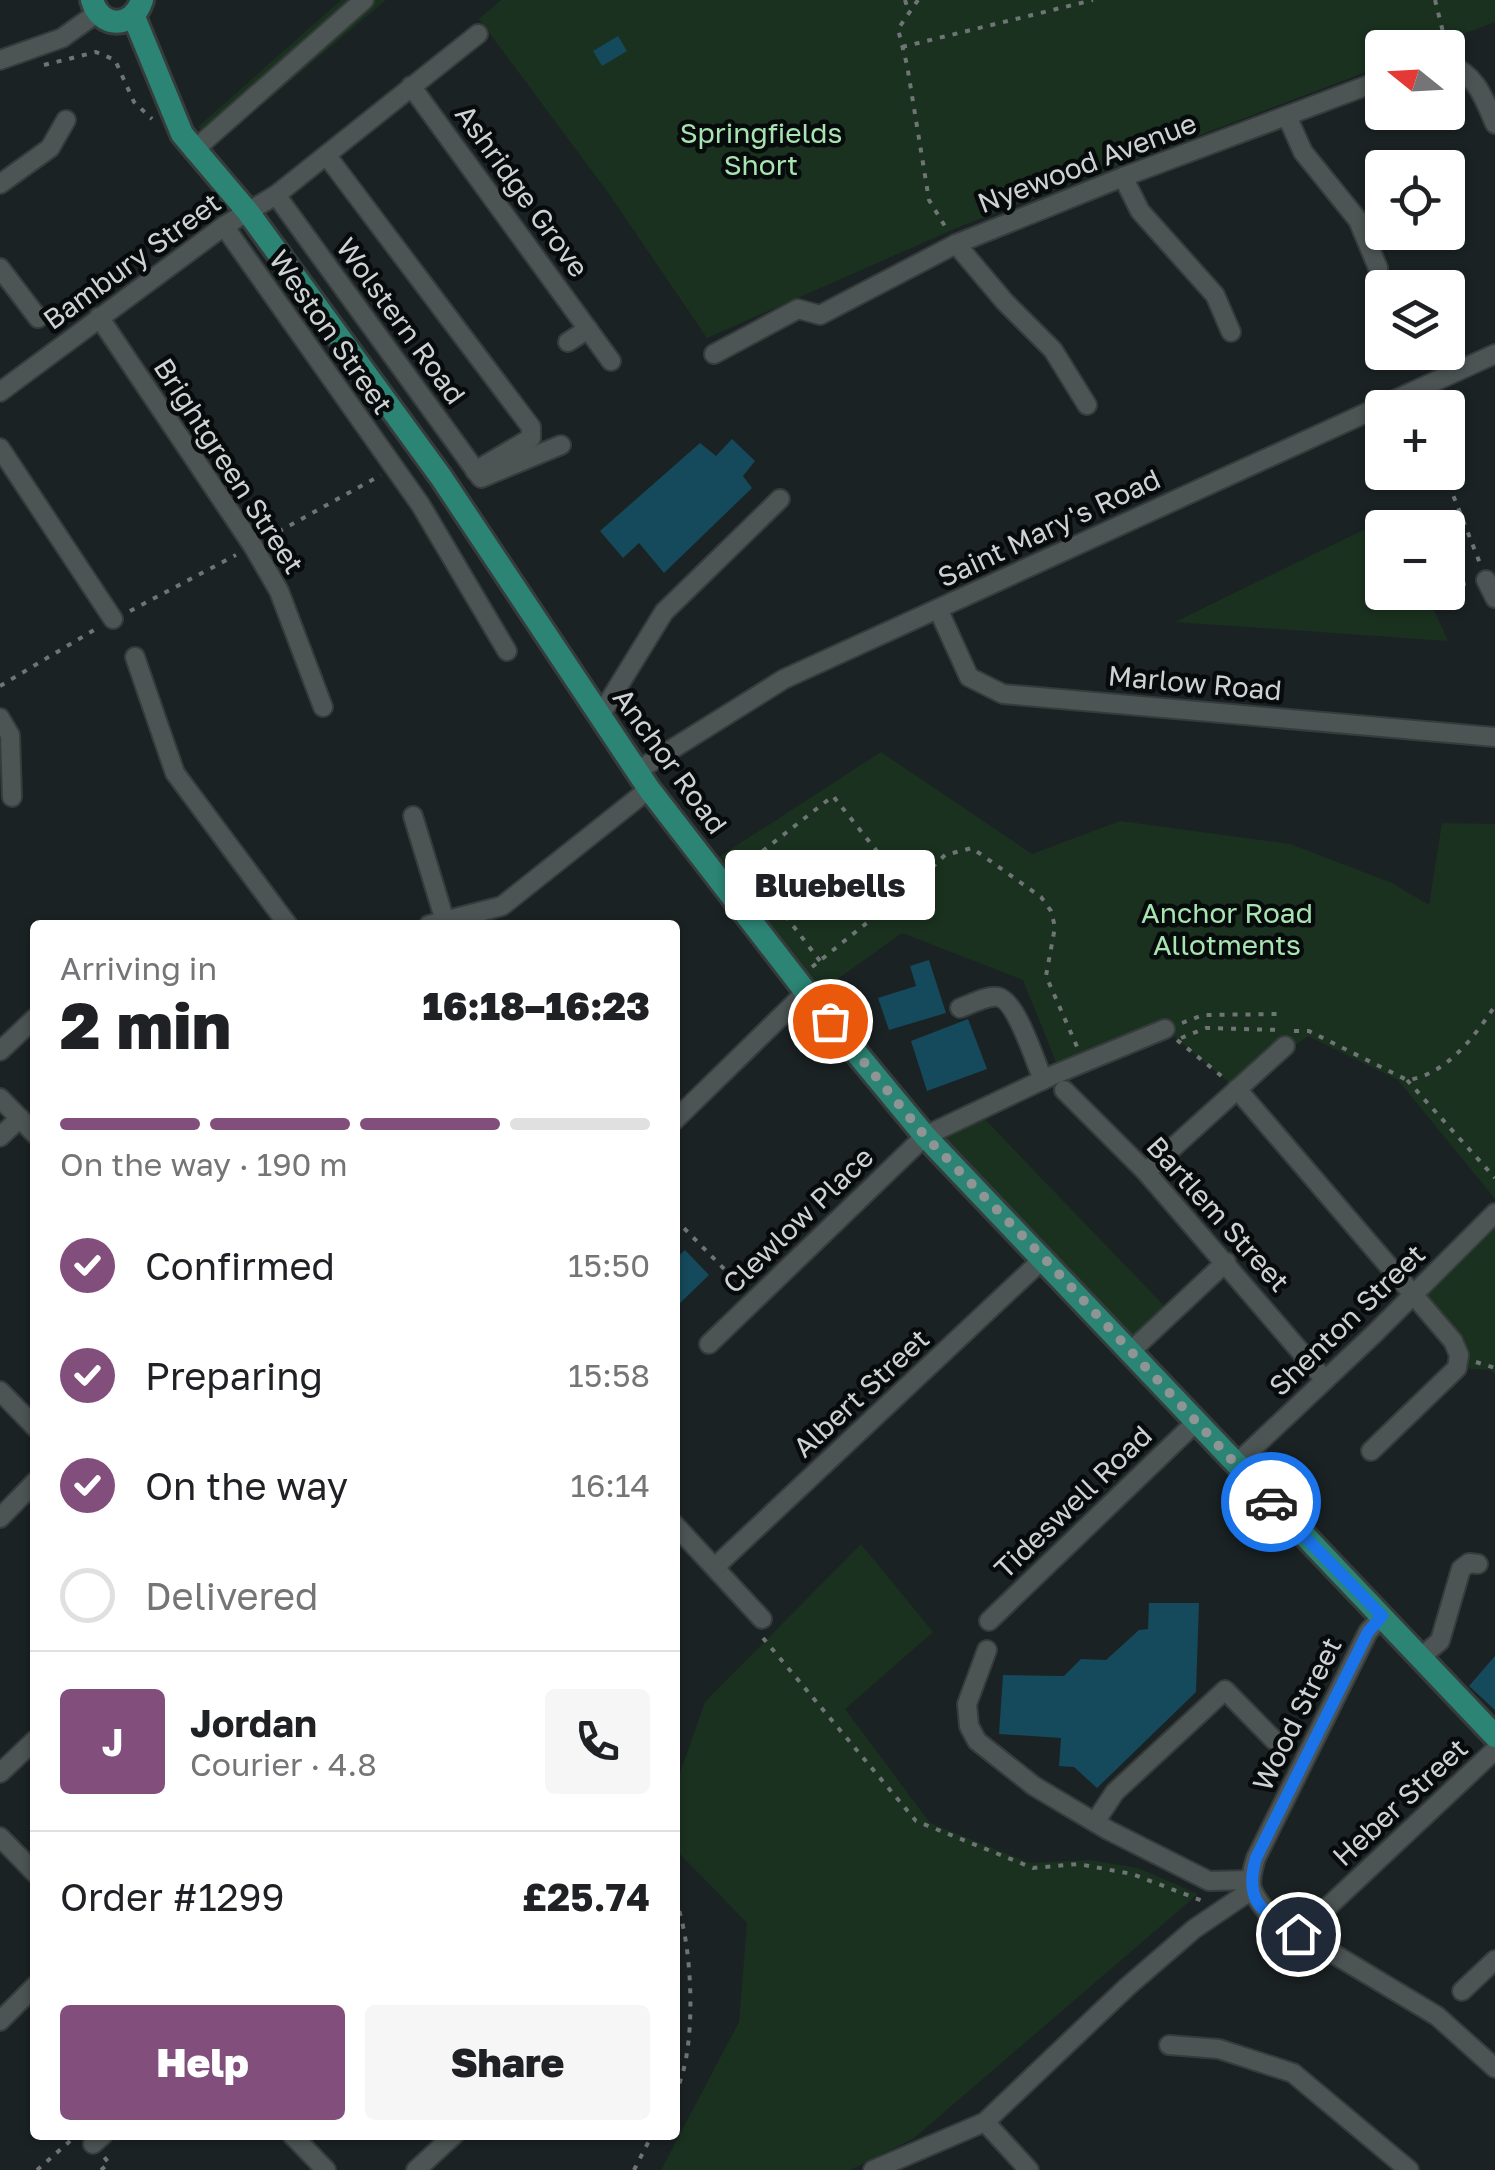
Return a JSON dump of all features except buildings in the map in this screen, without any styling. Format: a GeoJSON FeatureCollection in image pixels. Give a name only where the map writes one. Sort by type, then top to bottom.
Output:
{"type":"FeatureCollection","features":[{"type":"Feature","properties":{"kind":"main road","name":"Anchor Road"},"geometry":{"type":"LineString","coordinates":[[94,7],[111,22],[138,8],[182,134],[193,151],[248,212],[442,477],[642,780],[801,986],[925,1136],[1495,1736]]}},
{"type":"Feature","properties":{"kind":"street"},"geometry":{"type":"LineString","coordinates":[[193,151],[364,0]]}},
{"type":"Feature","properties":{"kind":"street"},"geometry":{"type":"LineString","coordinates":[[0,60],[62,38],[94,7]]}},
{"type":"Feature","properties":{"kind":"street","name":"Bambury Street"},"geometry":{"type":"LineString","coordinates":[[0,392],[224,226],[276,195],[478,34]]}},
{"type":"Feature","properties":{"kind":"street"},"geometry":{"type":"LineString","coordinates":[[1465,73],[1474,80],[1495,124]]}},
{"type":"Feature","properties":{"kind":"street","name":"Ashridge Grove"},"geometry":{"type":"LineString","coordinates":[[411,86],[611,361]]}},
{"type":"Feature","properties":{"kind":"street","name":"Nyewood Avenue"},"geometry":{"type":"LineString","coordinates":[[714,354],[798,309],[826,304],[956,244],[1365,86]]}},
{"type":"Feature","properties":{"kind":"street"},"geometry":{"type":"LineString","coordinates":[[1287,116],[1302,152],[1358,220],[1378,268]]}},
{"type":"Feature","properties":{"kind":"street"},"geometry":{"type":"LineString","coordinates":[[0,184],[50,148],[66,120]]}},
{"type":"Feature","properties":{"kind":"street"},"geometry":{"type":"LineString","coordinates":[[326,156],[531,428],[531,438],[478,475]]}},
{"type":"Feature","properties":{"kind":"street"},"geometry":{"type":"LineString","coordinates":[[1123,177],[1140,210],[1215,295],[1232,332]]}},
{"type":"Feature","properties":{"kind":"street","name":"Wolstern Road"},"geometry":{"type":"LineString","coordinates":[[276,195],[478,475]]}},
{"type":"Feature","properties":{"kind":"street","name":"Weston Street"},"geometry":{"type":"LineString","coordinates":[[224,226],[420,504],[507,651]]}},
{"type":"Feature","properties":{"kind":"street"},"geometry":{"type":"LineString","coordinates":[[956,244],[995,292],[1054,350],[1086,405]]}},
{"type":"Feature","properties":{"kind":"street"},"geometry":{"type":"LineString","coordinates":[[0,268],[38,318]]}},
{"type":"Feature","properties":{"kind":"street","name":"Brightgreen Street"},"geometry":{"type":"LineString","coordinates":[[99,317],[279,590],[323,707]]}},
{"type":"Feature","properties":{"kind":"street"},"geometry":{"type":"LineString","coordinates":[[568,342],[588,329]]}},
{"type":"Feature","properties":{"kind":"street","name":"Saint Mary's Road"},"geometry":{"type":"LineString","coordinates":[[448,920],[502,906],[642,780],[784,679],[1495,354]]}},
{"type":"Feature","properties":{"kind":"street"},"geometry":{"type":"LineString","coordinates":[[478,475],[561,445]]}},
{"type":"Feature","properties":{"kind":"street"},"geometry":{"type":"LineString","coordinates":[[0,448],[113,619]]}},
{"type":"Feature","properties":{"kind":"street"},"geometry":{"type":"LineString","coordinates":[[600,716],[664,612],[780,500]]}},
{"type":"Feature","properties":{"kind":"street"},"geometry":{"type":"LineString","coordinates":[[1486,580],[1495,598]]}},
{"type":"Feature","properties":{"kind":"street","name":"Marlow Road"},"geometry":{"type":"LineString","coordinates":[[938,609],[969,676],[1002,694],[1495,737]]}},
{"type":"Feature","properties":{"kind":"street"},"geometry":{"type":"LineString","coordinates":[[136,657],[175,772],[284,920]]}},
{"type":"Feature","properties":{"kind":"street"},"geometry":{"type":"LineString","coordinates":[[0,718],[10,735],[12,797]]}},
{"type":"Feature","properties":{"kind":"street"},"geometry":{"type":"LineString","coordinates":[[413,816],[436,920]]}},
{"type":"Feature","properties":{"kind":"street"},"geometry":{"type":"LineString","coordinates":[[680,1106],[801,986]]}},
{"type":"Feature","properties":{"kind":"street"},"geometry":{"type":"LineString","coordinates":[[960,1008],[995,996],[1005,1000],[1043,1080]]}},
{"type":"Feature","properties":{"kind":"street"},"geometry":{"type":"LineString","coordinates":[[0,1051],[30,1023]]}},
{"type":"Feature","properties":{"kind":"street","name":"Clewlow Place"},"geometry":{"type":"LineString","coordinates":[[709,1344],[925,1136],[1084,1062],[1114,1060],[1170,1034]]}},
{"type":"Feature","properties":{"kind":"street"},"geometry":{"type":"LineString","coordinates":[[1146,1172],[1285,1046]]}},
{"type":"Feature","properties":{"kind":"street"},"geometry":{"type":"LineString","coordinates":[[1238,1089],[1453,1341],[1459,1355],[1457,1368],[1370,1451]]}},
{"type":"Feature","properties":{"kind":"street","name":"Bartlem Street"},"geometry":{"type":"LineString","coordinates":[[1064,1090],[1146,1172],[1326,1380]]}},
{"type":"Feature","properties":{"kind":"street"},"geometry":{"type":"LineString","coordinates":[[0,1098],[30,1129]]}},
{"type":"Feature","properties":{"kind":"street"},"geometry":{"type":"LineString","coordinates":[[0,1137],[20,1118]]}},
{"type":"Feature","properties":{"kind":"street","name":"Shenton Street"},"geometry":{"type":"LineString","coordinates":[[1235,1465],[1495,1214]]}},
{"type":"Feature","properties":{"kind":"street","name":"Albert Street"},"geometry":{"type":"LineString","coordinates":[[715,1567],[1044,1258]]}},
{"type":"Feature","properties":{"kind":"street"},"geometry":{"type":"LineString","coordinates":[[1130,1352],[1226,1262]]}},
{"type":"Feature","properties":{"kind":"street"},"geometry":{"type":"LineString","coordinates":[[0,1391],[30,1422]]}},
{"type":"Feature","properties":{"kind":"street","name":"Tideswell Road"},"geometry":{"type":"LineString","coordinates":[[989,1621],[1196,1422]]}},
{"type":"Feature","properties":{"kind":"street"},"geometry":{"type":"LineString","coordinates":[[0,1518],[30,1487]]}},
{"type":"Feature","properties":{"kind":"street"},"geometry":{"type":"LineString","coordinates":[[680,1530],[762,1619]]}},
{"type":"Feature","properties":{"kind":"street"},"geometry":{"type":"LineString","coordinates":[[1420,1658],[1440,1641],[1461,1570],[1469,1563],[1478,1564]]}},
{"type":"Feature","properties":{"kind":"street","name":"Wood Street"},"geometry":{"type":"LineString","coordinates":[[1250,1886],[1256,1858],[1368,1632],[1382,1616]]}},
{"type":"Feature","properties":{"kind":"street"},"geometry":{"type":"LineString","coordinates":[[988,1650],[967,1704],[977,1742],[1034,1786],[1095,1822],[1209,1881],[1250,1886],[1269,1915],[1437,2016],[1495,2068]]}},
{"type":"Feature","properties":{"kind":"street"},"geometry":{"type":"LineString","coordinates":[[1095,1822],[1116,1792],[1225,1690],[1274,1740]]}},
{"type":"Feature","properties":{"kind":"street"},"geometry":{"type":"LineString","coordinates":[[0,1773],[30,1745]]}},
{"type":"Feature","properties":{"kind":"street","name":"Heber Street"},"geometry":{"type":"LineString","coordinates":[[1298,1934],[1495,1750]]}},
{"type":"Feature","properties":{"kind":"street"},"geometry":{"type":"LineString","coordinates":[[0,1837],[30,1868]]}},
{"type":"Feature","properties":{"kind":"street"},"geometry":{"type":"LineString","coordinates":[[873,2170],[985,2122],[1127,1986],[1250,1886]]}},
{"type":"Feature","properties":{"kind":"street"},"geometry":{"type":"LineString","coordinates":[[1462,1991],[1495,1960]]}},
{"type":"Feature","properties":{"kind":"street"},"geometry":{"type":"LineString","coordinates":[[0,2020],[30,1991]]}},
{"type":"Feature","properties":{"kind":"street"},"geometry":{"type":"LineString","coordinates":[[1169,2045],[1219,2049],[1293,2074],[1409,2170]]}},
{"type":"Feature","properties":{"kind":"street"},"geometry":{"type":"LineString","coordinates":[[985,2122],[1029,2170]]}},
{"type":"Feature","properties":{"kind":"street"},"geometry":{"type":"LineString","coordinates":[[296,2140],[319,2168]]}},
{"type":"Feature","properties":{"kind":"street"},"geometry":{"type":"LineString","coordinates":[[416,2170],[449,2140]]}},
{"type":"Feature","properties":{"kind":"path"},"geometry":{"type":"LineString","coordinates":[[905,0],[909,13]]}},
{"type":"Feature","properties":{"kind":"path"},"geometry":{"type":"LineString","coordinates":[[918,0],[898,28],[929,200],[956,244]]}},
{"type":"Feature","properties":{"kind":"path"},"geometry":{"type":"LineString","coordinates":[[902,47],[1093,0]]}},
{"type":"Feature","properties":{"kind":"path"},"geometry":{"type":"LineString","coordinates":[[1435,0],[1442,30]]}},
{"type":"Feature","properties":{"kind":"path"},"geometry":{"type":"LineString","coordinates":[[33,69],[96,52],[115,60],[134,102],[155,121]]}},
{"type":"Feature","properties":{"kind":"path"},"geometry":{"type":"LineString","coordinates":[[253,546],[392,468]]}},
{"type":"Feature","properties":{"kind":"path"},"geometry":{"type":"LineString","coordinates":[[1451,490],[1486,580]]}},
{"type":"Feature","properties":{"kind":"path"},"geometry":{"type":"LineString","coordinates":[[820,961],[746,864],[833,796],[908,890]]}},
{"type":"Feature","properties":{"kind":"path"},"geometry":{"type":"LineString","coordinates":[[801,986],[820,961],[945,855],[972,848],[1041,897],[1054,919],[1046,976],[1084,1062]]}},
{"type":"Feature","properties":{"kind":"path"},"geometry":{"type":"LineString","coordinates":[[1407,1080],[1422,1078],[1472,1041],[1495,1006]]}},
{"type":"Feature","properties":{"kind":"path"},"geometry":{"type":"LineString","coordinates":[[1170,1034],[1203,1016],[1281,1014]]}},
{"type":"Feature","properties":{"kind":"path"},"geometry":{"type":"LineString","coordinates":[[1170,1034],[1206,1028],[1309,1032],[1407,1080],[1495,1178]]}},
{"type":"Feature","properties":{"kind":"path"},"geometry":{"type":"LineString","coordinates":[[1170,1034],[1238,1089]]}},
{"type":"Feature","properties":{"kind":"path"},"geometry":{"type":"LineString","coordinates":[[680,1224],[755,1300]]}},
{"type":"Feature","properties":{"kind":"path"},"geometry":{"type":"LineString","coordinates":[[762,1619],[763,1638],[916,1821],[1033,1868],[1078,1864],[1132,1874],[1221,1908]]}},
{"type":"Feature","properties":{"kind":"path"},"geometry":{"type":"LineString","coordinates":[[680,1911],[690,1982],[688,2038],[680,2083]]}},
{"type":"Feature","properties":{"kind":"path"},"geometry":{"type":"LineString","coordinates":[[37,2170],[88,2140]]}},
{"type":"Feature","properties":{"kind":"path"},"geometry":{"type":"LineString","coordinates":[[634,2170],[649,2140]]}},
{"type":"Feature","properties":{"kind":"green space"},"geometry":{"type":"Polygon","coordinates":[[[341,0],[386,0],[215,145],[198,127],[341,0]]]}},
{"type":"Feature","properties":{"kind":"green space","name":"Springfields Short"},"geometry":{"type":"Polygon","coordinates":[[[501,0],[1495,0],[1495,22],[1465,33],[1465,30],[1365,30],[1365,72],[961,226],[707,338],[609,194],[479,19],[501,0]]]}},
{"type":"Feature","properties":{"kind":"green space"},"geometry":{"type":"Polygon","coordinates":[[[1365,529],[1365,610],[1434,610],[1448,641],[1175,622],[1365,529]]]}},
{"type":"Feature","properties":{"kind":"green space","name":"Anchor Road Allotments"},"geometry":{"type":"Polygon","coordinates":[[[881,752],[1032,854],[1120,821],[1290,844],[1392,883],[1429,905],[1442,823],[1495,824],[1495,1199],[1398,1080],[1308,1036],[1237,1089],[1165,1029],[1060,1072],[1023,980],[902,933],[821,991],[719,857],[881,752]]]}},
{"type":"Feature","properties":{"kind":"green space"},"geometry":{"type":"Polygon","coordinates":[[[973,1107],[1172,1314],[1130,1352],[925,1136],[973,1107]]]}},
{"type":"Feature","properties":{"kind":"green space"},"geometry":{"type":"Polygon","coordinates":[[[1495,1213],[1495,1374],[1489,1370],[1457,1368],[1459,1355],[1413,1296],[1495,1213]]]}},
{"type":"Feature","properties":{"kind":"green space"},"geometry":{"type":"Polygon","coordinates":[[[861,1544],[933,1632],[845,1709],[930,1823],[1030,1863],[1090,1860],[1138,1868],[1198,1894],[913,2139],[850,2170],[661,2170],[739,2022],[747,1923],[680,1854],[680,1773],[705,1702],[861,1544]]]}},
{"type":"Feature","properties":{"kind":"way so far"},"geometry":{"type":"LineString","coordinates":[[830,1021],[925,1136],[1271,1502]]}},
{"type":"Feature","properties":{"kind":"place","name":"Bluebells"},"geometry":{"type":"Point","coordinates":[830,1021]}},
{"type":"Feature","properties":{"kind":"route"},"geometry":{"type":"LineString","coordinates":[[1271,1502],[1382,1616],[1368,1632],[1256,1858],[1249,1880],[1250,1891],[1269,1915],[1298,1934]]}}]}
